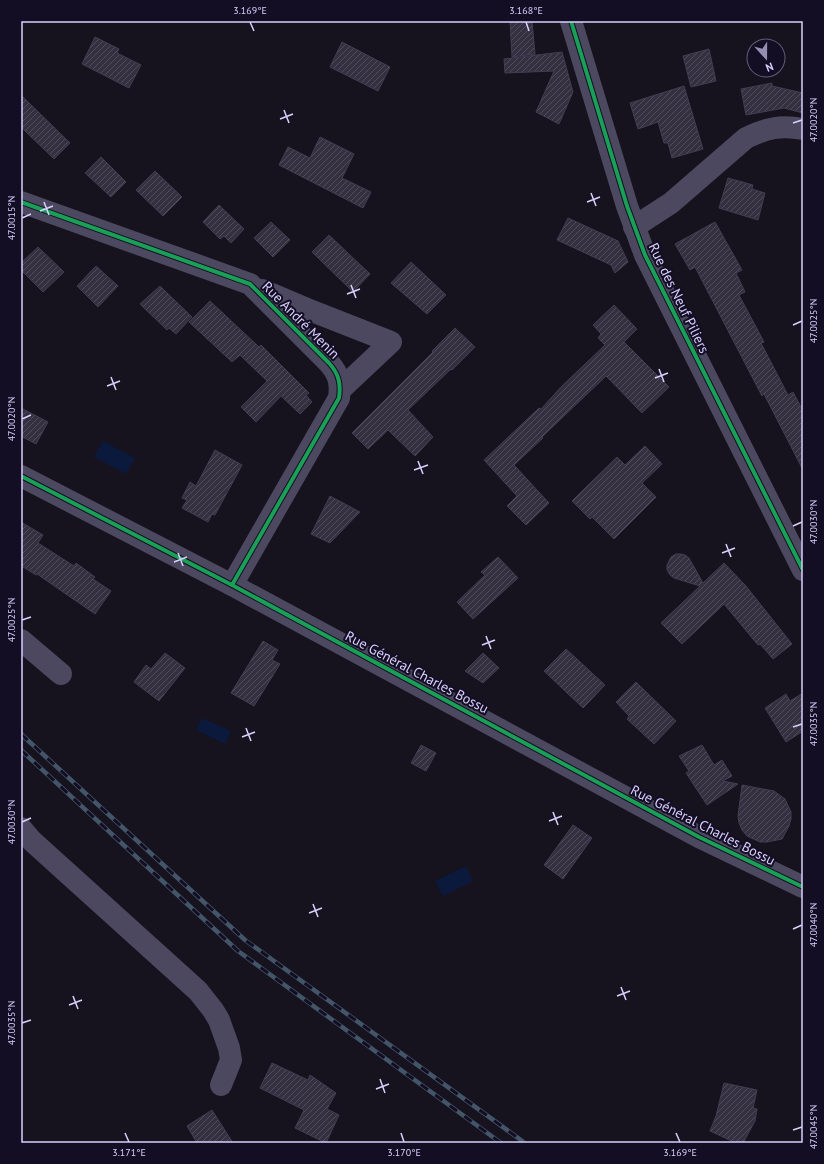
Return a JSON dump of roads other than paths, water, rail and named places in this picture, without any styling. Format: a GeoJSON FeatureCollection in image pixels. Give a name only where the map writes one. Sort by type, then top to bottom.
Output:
{"type":"FeatureCollection","features":[{"type":"Feature","properties":{"kind":"street","name":"Rue des Neuf Piliers"},"geometry":{"type":"LineString","coordinates":[[571,21],[626,206],[645,255],[803,570]]}},
{"type":"Feature","properties":{"kind":"street"},"geometry":{"type":"LineString","coordinates":[[634,227],[671,203],[746,138],[759,131],[773,128],[790,127],[803,129]]}},
{"type":"Feature","properties":{"kind":"street","name":"Rue André Menin"},"geometry":{"type":"LineString","coordinates":[[21,202],[250,284],[391,342],[340,390]]}},
{"type":"Feature","properties":{"kind":"street","name":"Rue André Menin"},"geometry":{"type":"LineString","coordinates":[[232,585],[334,407],[340,390],[339,379],[329,363],[250,284]]}},
{"type":"Feature","properties":{"kind":"street","name":"Rue Général Charles Bossu"},"geometry":{"type":"LineString","coordinates":[[21,476],[232,585],[699,837],[803,887]]}},
{"type":"Feature","properties":{"kind":"street"},"geometry":{"type":"LineString","coordinates":[[21,640],[61,674]]}},
{"type":"Feature","properties":{"kind":"street"},"geometry":{"type":"LineString","coordinates":[[21,828],[32,841],[198,991],[207,1002],[219,1020],[232,1060],[221,1085]]}},
{"type":"Feature","properties":{"kind":"water"},"geometry":{"type":"Polygon","coordinates":[[[103,441],[135,458],[126,474],[94,457],[103,441]]]}},
{"type":"Feature","properties":{"kind":"water"},"geometry":{"type":"Polygon","coordinates":[[[202,718],[231,731],[225,744],[196,730],[202,718]]]}},
{"type":"Feature","properties":{"kind":"water"},"geometry":{"type":"Polygon","coordinates":[[[466,866],[473,881],[443,896],[435,881],[466,866]]]}},
{"type":"Feature","properties":{"kind":"railway"},"geometry":{"type":"LineString","coordinates":[[21,734],[245,940],[525,1143]]}},
{"type":"Feature","properties":{"kind":"railway"},"geometry":{"type":"LineString","coordinates":[[21,750],[238,951],[501,1143]]}}]}
